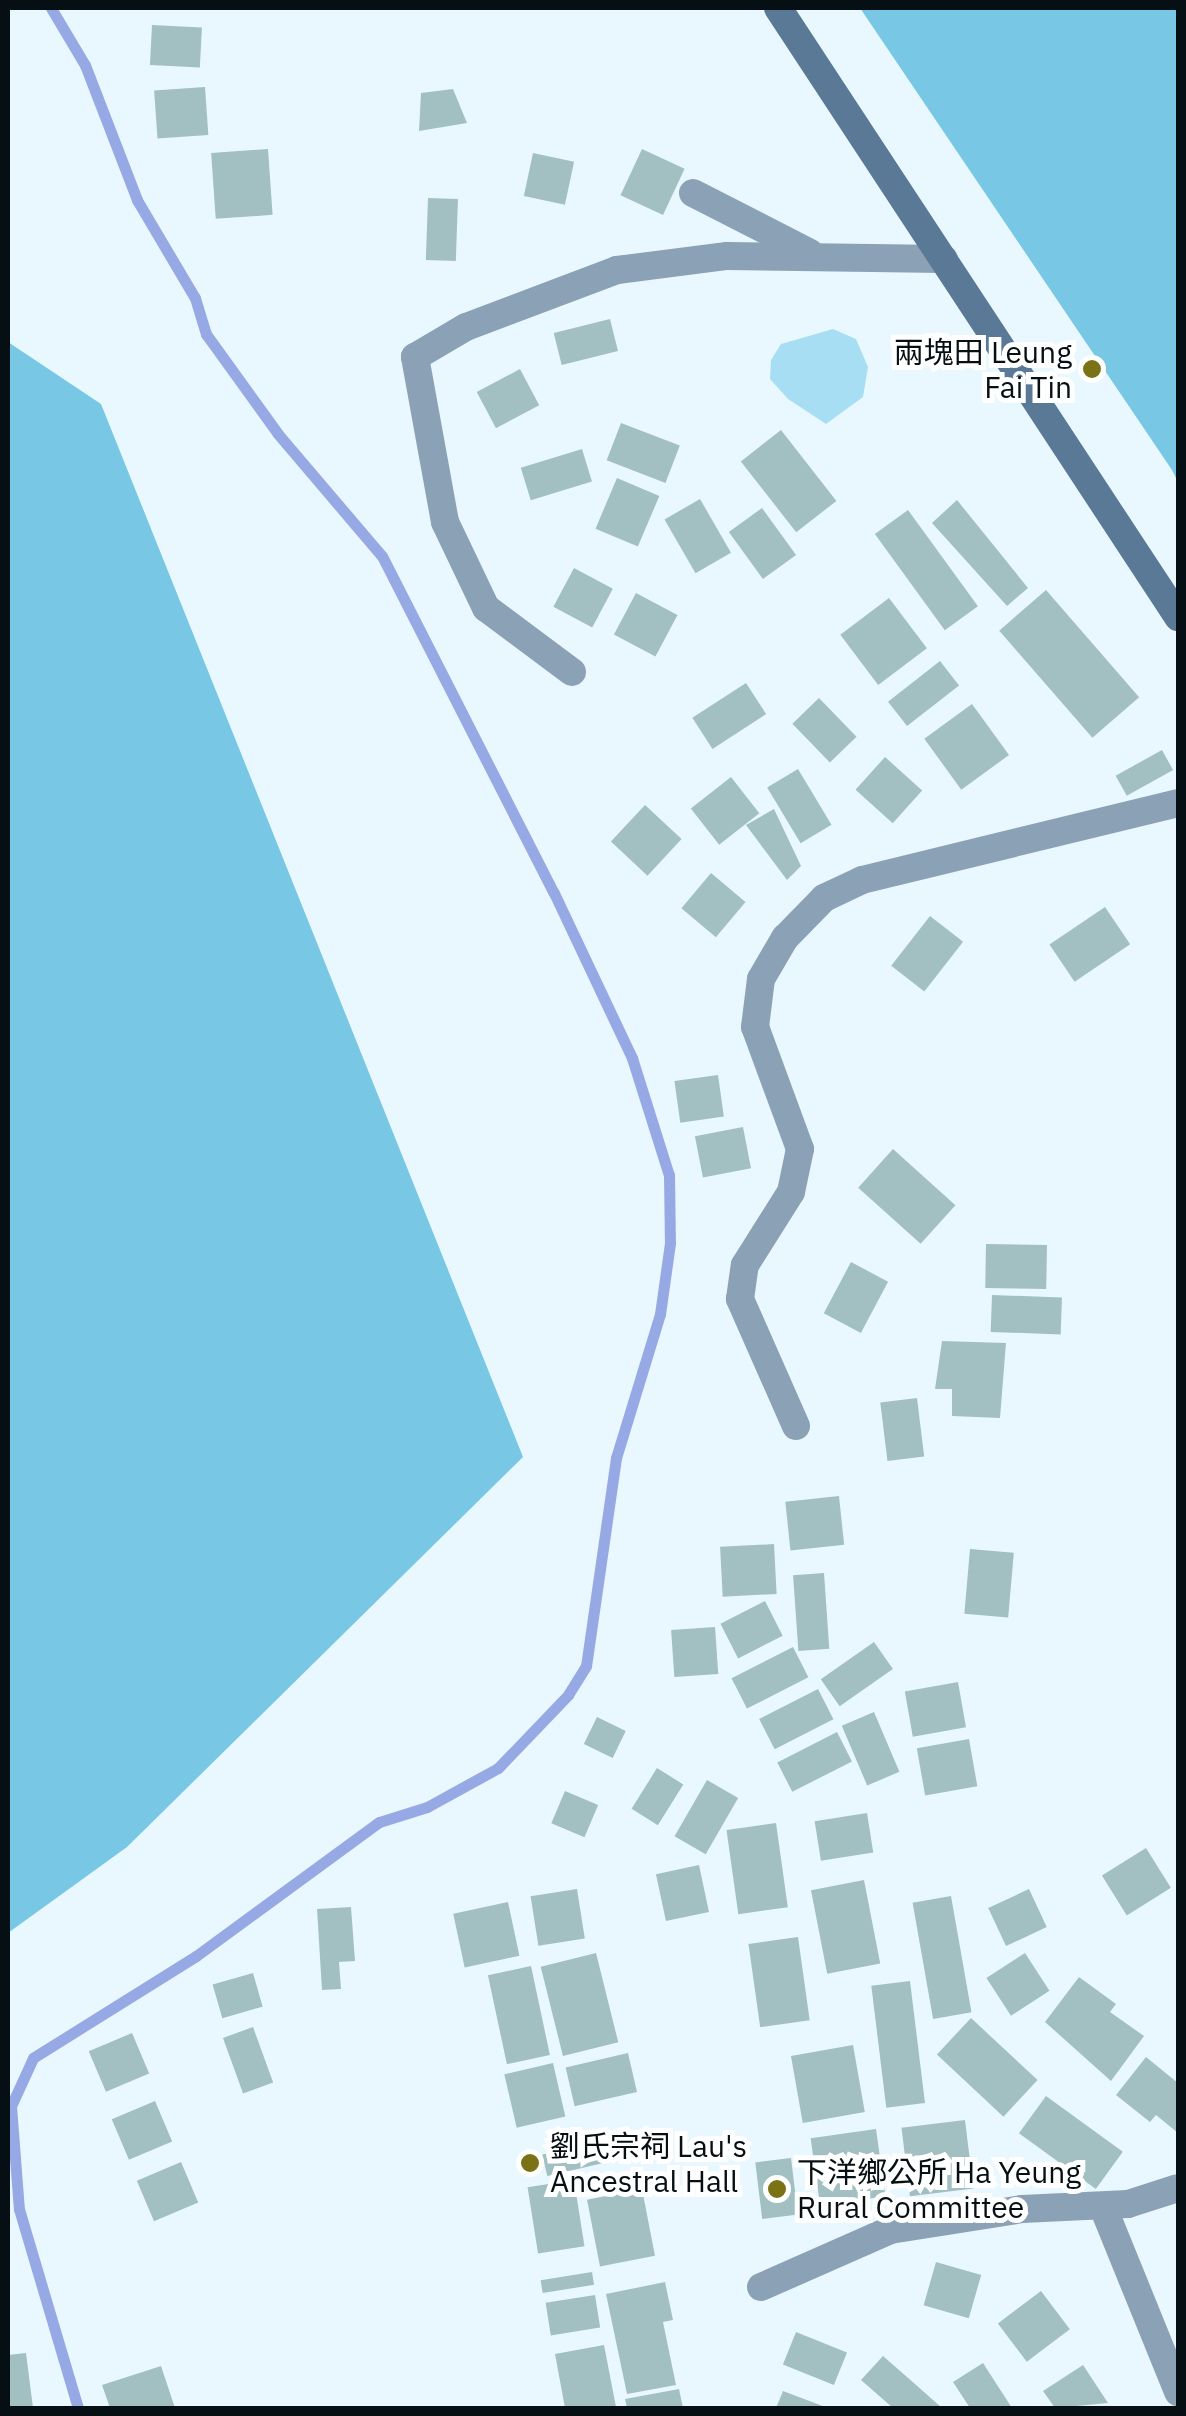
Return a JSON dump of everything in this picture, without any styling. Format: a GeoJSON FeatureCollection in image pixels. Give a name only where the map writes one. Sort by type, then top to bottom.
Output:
{"type":"FeatureCollection","features":[{"type":"Feature","properties":{"kind":"main road"},"geometry":{"type":"LineString","coordinates":[[778,8],[1178,617]]}},
{"type":"Feature","properties":{"kind":"street"},"geometry":{"type":"LineString","coordinates":[[694,193],[816,256]]}},
{"type":"Feature","properties":{"kind":"street"},"geometry":{"type":"LineString","coordinates":[[572,672],[486,608],[445,522],[415,357],[466,327],[617,270],[727,256],[944,259]]}},
{"type":"Feature","properties":{"kind":"street"},"geometry":{"type":"LineString","coordinates":[[796,1426],[740,1299],[745,1264],[791,1192],[800,1149],[754,1028],[760,979],[785,938],[824,898],[862,880],[1178,802]]}},
{"type":"Feature","properties":{"kind":"street"},"geometry":{"type":"LineString","coordinates":[[761,2288],[890,2230],[1022,2209],[1103,2207],[1178,2188]]}},
{"type":"Feature","properties":{"kind":"street"},"geometry":{"type":"LineString","coordinates":[[1103,2207],[1178,2392]]}},
{"type":"Feature","properties":{"kind":"shaded area"},"geometry":{"type":"Polygon","coordinates":[[[860,8],[1178,8],[1178,482],[1172,470],[860,8]]]}},
{"type":"Feature","properties":{"kind":"shaded area"},"geometry":{"type":"Polygon","coordinates":[[[833,329],[856,339],[868,367],[863,397],[826,424],[788,399],[770,379],[771,360],[781,344],[833,329]]]}},
{"type":"Feature","properties":{"kind":"shaded area"},"geometry":{"type":"Polygon","coordinates":[[[8,342],[101,404],[523,1457],[127,1847],[8,1933],[8,342]]]}},
{"type":"Feature","properties":{"kind":"building"},"geometry":{"type":"Polygon","coordinates":[[[152,25],[202,28],[200,68],[150,65],[152,25]]]}},
{"type":"Feature","properties":{"kind":"building"},"geometry":{"type":"Polygon","coordinates":[[[205,87],[208,135],[157,138],[154,91],[205,87]]]}},
{"type":"Feature","properties":{"kind":"building"},"geometry":{"type":"Polygon","coordinates":[[[453,89],[467,123],[419,131],[421,93],[453,89]]]}},
{"type":"Feature","properties":{"kind":"building"},"geometry":{"type":"Polygon","coordinates":[[[268,149],[273,215],[216,219],[211,153],[268,149]]]}},
{"type":"Feature","properties":{"kind":"building"},"geometry":{"type":"Polygon","coordinates":[[[642,149],[685,169],[663,215],[620,195],[642,149]]]}},
{"type":"Feature","properties":{"kind":"building"},"geometry":{"type":"Polygon","coordinates":[[[533,153],[574,162],[565,205],[524,196],[533,153]]]}},
{"type":"Feature","properties":{"kind":"building"},"geometry":{"type":"Polygon","coordinates":[[[428,198],[458,199],[456,261],[426,260],[428,198]]]}},
{"type":"Feature","properties":{"kind":"building"},"geometry":{"type":"Polygon","coordinates":[[[610,319],[618,351],[562,365],[554,333],[610,319]]]}},
{"type":"Feature","properties":{"kind":"building"},"geometry":{"type":"Polygon","coordinates":[[[520,369],[539,405],[496,428],[477,392],[520,369]]]}},
{"type":"Feature","properties":{"kind":"building"},"geometry":{"type":"Polygon","coordinates":[[[621,423],[680,446],[665,483],[607,460],[621,423]]]}},
{"type":"Feature","properties":{"kind":"building"},"geometry":{"type":"Polygon","coordinates":[[[781,430],[836,501],[796,532],[741,461],[781,430]]]}},
{"type":"Feature","properties":{"kind":"building"},"geometry":{"type":"Polygon","coordinates":[[[582,449],[592,482],[531,500],[521,468],[582,449]]]}},
{"type":"Feature","properties":{"kind":"building"},"geometry":{"type":"Polygon","coordinates":[[[617,478],[659,496],[638,547],[596,529],[617,478]]]}},
{"type":"Feature","properties":{"kind":"building"},"geometry":{"type":"Polygon","coordinates":[[[700,499],[731,553],[695,573],[664,520],[700,499]]]}},
{"type":"Feature","properties":{"kind":"building"},"geometry":{"type":"Polygon","coordinates":[[[957,500],[1028,588],[1007,606],[932,523],[957,500]]]}},
{"type":"Feature","properties":{"kind":"building"},"geometry":{"type":"Polygon","coordinates":[[[762,508],[796,555],[763,579],[729,532],[762,508]]]}},
{"type":"Feature","properties":{"kind":"building"},"geometry":{"type":"Polygon","coordinates":[[[908,510],[978,606],[945,630],[875,534],[908,510]]]}},
{"type":"Feature","properties":{"kind":"building"},"geometry":{"type":"Polygon","coordinates":[[[574,568],[613,589],[592,628],[553,607],[574,568]]]}},
{"type":"Feature","properties":{"kind":"building"},"geometry":{"type":"Polygon","coordinates":[[[1046,590],[1139,697],[1092,738],[999,631],[1046,590]]]}},
{"type":"Feature","properties":{"kind":"building"},"geometry":{"type":"Polygon","coordinates":[[[636,593],[677,615],[655,657],[614,634],[636,593]]]}},
{"type":"Feature","properties":{"kind":"building"},"geometry":{"type":"Polygon","coordinates":[[[889,598],[927,648],[878,685],[840,635],[889,598]]]}},
{"type":"Feature","properties":{"kind":"building"},"geometry":{"type":"Polygon","coordinates":[[[940,661],[959,685],[907,726],[888,702],[940,661]]]}},
{"type":"Feature","properties":{"kind":"building"},"geometry":{"type":"Polygon","coordinates":[[[746,683],[766,714],[712,749],[692,718],[746,683]]]}},
{"type":"Feature","properties":{"kind":"building"},"geometry":{"type":"Polygon","coordinates":[[[819,698],[857,737],[830,763],[792,724],[819,698]]]}},
{"type":"Feature","properties":{"kind":"building"},"geometry":{"type":"Polygon","coordinates":[[[972,704],[1009,755],[961,790],[924,739],[972,704]]]}},
{"type":"Feature","properties":{"kind":"building"},"geometry":{"type":"Polygon","coordinates":[[[1162,750],[1173,770],[1127,796],[1116,776],[1162,750]]]}},
{"type":"Feature","properties":{"kind":"building"},"geometry":{"type":"Polygon","coordinates":[[[885,757],[922,790],[893,823],[856,790],[885,757]]]}},
{"type":"Feature","properties":{"kind":"building"},"geometry":{"type":"Polygon","coordinates":[[[798,769],[831,825],[801,843],[767,788],[798,769]]]}},
{"type":"Feature","properties":{"kind":"building"},"geometry":{"type":"Polygon","coordinates":[[[731,777],[759,813],[719,845],[691,808],[731,777]]]}},
{"type":"Feature","properties":{"kind":"building"},"geometry":{"type":"Polygon","coordinates":[[[645,805],[682,839],[647,876],[611,842],[645,805]]]}},
{"type":"Feature","properties":{"kind":"building"},"geometry":{"type":"Polygon","coordinates":[[[774,809],[801,866],[787,880],[746,825],[774,809]]]}},
{"type":"Feature","properties":{"kind":"building"},"geometry":{"type":"Polygon","coordinates":[[[711,873],[745,902],[716,937],[681,908],[711,873]]]}},
{"type":"Feature","properties":{"kind":"building"},"geometry":{"type":"Polygon","coordinates":[[[1105,907],[1130,944],[1075,982],[1049,944],[1105,907]]]}},
{"type":"Feature","properties":{"kind":"building"},"geometry":{"type":"Polygon","coordinates":[[[930,916],[963,942],[924,992],[891,966],[930,916]]]}},
{"type":"Feature","properties":{"kind":"building"},"geometry":{"type":"Polygon","coordinates":[[[718,1075],[724,1117],[680,1123],[674,1081],[718,1075]]]}},
{"type":"Feature","properties":{"kind":"building"},"geometry":{"type":"Polygon","coordinates":[[[743,1127],[751,1168],[703,1178],[695,1136],[743,1127]]]}},
{"type":"Feature","properties":{"kind":"building"},"geometry":{"type":"Polygon","coordinates":[[[893,1149],[955,1205],[921,1244],[858,1188],[893,1149]]]}},
{"type":"Feature","properties":{"kind":"building"},"geometry":{"type":"Polygon","coordinates":[[[986,1244],[1047,1245],[1046,1289],[985,1288],[986,1244]]]}},
{"type":"Feature","properties":{"kind":"building"},"geometry":{"type":"Polygon","coordinates":[[[851,1262],[888,1282],[861,1333],[824,1313],[851,1262]]]}},
{"type":"Feature","properties":{"kind":"building"},"geometry":{"type":"Polygon","coordinates":[[[992,1295],[1062,1297],[1061,1334],[991,1332],[992,1295]]]}},
{"type":"Feature","properties":{"kind":"building"},"geometry":{"type":"Polygon","coordinates":[[[942,1341],[1006,1343],[1000,1418],[952,1416],[952,1389],[935,1389],[942,1341]]]}},
{"type":"Feature","properties":{"kind":"building"},"geometry":{"type":"Polygon","coordinates":[[[917,1398],[924,1457],[887,1461],[880,1403],[917,1398]]]}},
{"type":"Feature","properties":{"kind":"building"},"geometry":{"type":"Polygon","coordinates":[[[839,1496],[844,1545],[790,1550],[785,1502],[839,1496]]]}},
{"type":"Feature","properties":{"kind":"building"},"geometry":{"type":"Polygon","coordinates":[[[774,1544],[777,1594],[723,1597],[720,1547],[774,1544]]]}},
{"type":"Feature","properties":{"kind":"building"},"geometry":{"type":"Polygon","coordinates":[[[970,1549],[1014,1553],[1008,1618],[964,1614],[970,1549]]]}},
{"type":"Feature","properties":{"kind":"building"},"geometry":{"type":"Polygon","coordinates":[[[824,1573],[829,1649],[798,1651],[793,1575],[824,1573]]]}},
{"type":"Feature","properties":{"kind":"building"},"geometry":{"type":"Polygon","coordinates":[[[765,1601],[783,1636],[738,1658],[720,1624],[765,1601]]]}},
{"type":"Feature","properties":{"kind":"building"},"geometry":{"type":"Polygon","coordinates":[[[715,1627],[718,1674],[674,1677],[671,1630],[715,1627]]]}},
{"type":"Feature","properties":{"kind":"building"},"geometry":{"type":"Polygon","coordinates":[[[874,1642],[893,1669],[840,1706],[821,1679],[874,1642]]]}},
{"type":"Feature","properties":{"kind":"building"},"geometry":{"type":"Polygon","coordinates":[[[793,1647],[808,1677],[747,1709],[732,1678],[793,1647]]]}},
{"type":"Feature","properties":{"kind":"building"},"geometry":{"type":"Polygon","coordinates":[[[958,1682],[966,1727],[913,1737],[905,1691],[958,1682]]]}},
{"type":"Feature","properties":{"kind":"building"},"geometry":{"type":"Polygon","coordinates":[[[818,1689],[833,1719],[775,1749],[759,1719],[818,1689]]]}},
{"type":"Feature","properties":{"kind":"building"},"geometry":{"type":"Polygon","coordinates":[[[874,1712],[899,1772],[867,1786],[842,1726],[874,1712]]]}},
{"type":"Feature","properties":{"kind":"building"},"geometry":{"type":"Polygon","coordinates":[[[597,1717],[626,1731],[613,1758],[584,1744],[597,1717]]]}},
{"type":"Feature","properties":{"kind":"building"},"geometry":{"type":"Polygon","coordinates":[[[837,1732],[852,1761],[792,1792],[777,1762],[837,1732]]]}},
{"type":"Feature","properties":{"kind":"building"},"geometry":{"type":"Polygon","coordinates":[[[969,1739],[977,1786],[925,1795],[917,1748],[969,1739]]]}},
{"type":"Feature","properties":{"kind":"building"},"geometry":{"type":"Polygon","coordinates":[[[657,1768],[683,1784],[658,1825],[632,1809],[657,1768]]]}},
{"type":"Feature","properties":{"kind":"building"},"geometry":{"type":"Polygon","coordinates":[[[707,1780],[738,1798],[706,1854],[674,1836],[707,1780]]]}},
{"type":"Feature","properties":{"kind":"building"},"geometry":{"type":"Polygon","coordinates":[[[565,1791],[598,1805],[584,1837],[551,1823],[565,1791]]]}},
{"type":"Feature","properties":{"kind":"building"},"geometry":{"type":"Polygon","coordinates":[[[867,1813],[873,1853],[821,1861],[815,1821],[867,1813]]]}},
{"type":"Feature","properties":{"kind":"building"},"geometry":{"type":"Polygon","coordinates":[[[776,1823],[788,1907],[738,1914],[726,1830],[776,1823]]]}},
{"type":"Feature","properties":{"kind":"building"},"geometry":{"type":"Polygon","coordinates":[[[1146,1848],[1171,1888],[1127,1915],[1102,1876],[1146,1848]]]}},
{"type":"Feature","properties":{"kind":"building"},"geometry":{"type":"Polygon","coordinates":[[[699,1865],[709,1912],[666,1921],[656,1874],[699,1865]]]}},
{"type":"Feature","properties":{"kind":"building"},"geometry":{"type":"Polygon","coordinates":[[[864,1880],[880,1963],[827,1974],[811,1890],[864,1880]]]}},
{"type":"Feature","properties":{"kind":"building"},"geometry":{"type":"Polygon","coordinates":[[[577,1889],[585,1938],[538,1946],[531,1896],[577,1889]]]}},
{"type":"Feature","properties":{"kind":"building"},"geometry":{"type":"Polygon","coordinates":[[[1029,1889],[1047,1927],[1006,1946],[988,1908],[1029,1889]]]}},
{"type":"Feature","properties":{"kind":"building"},"geometry":{"type":"Polygon","coordinates":[[[951,1896],[971,2012],[933,2019],[913,1903],[951,1896]]]}},
{"type":"Feature","properties":{"kind":"building"},"geometry":{"type":"Polygon","coordinates":[[[508,1902],[519,1956],[465,1967],[453,1914],[508,1902]]]}},
{"type":"Feature","properties":{"kind":"building"},"geometry":{"type":"Polygon","coordinates":[[[351,1907],[355,1961],[339,1962],[341,1989],[322,1990],[317,1909],[351,1907]]]}},
{"type":"Feature","properties":{"kind":"building"},"geometry":{"type":"Polygon","coordinates":[[[798,1937],[810,2020],[760,2027],[748,1944],[798,1937]]]}},
{"type":"Feature","properties":{"kind":"building"},"geometry":{"type":"Polygon","coordinates":[[[596,1953],[618,2042],[563,2056],[541,1967],[596,1953]]]}},
{"type":"Feature","properties":{"kind":"building"},"geometry":{"type":"Polygon","coordinates":[[[1025,1953],[1050,1991],[1011,2016],[986,1978],[1025,1953]]]}},
{"type":"Feature","properties":{"kind":"building"},"geometry":{"type":"Polygon","coordinates":[[[531,1966],[550,2055],[507,2064],[488,1975],[531,1966]]]}},
{"type":"Feature","properties":{"kind":"building"},"geometry":{"type":"Polygon","coordinates":[[[253,1973],[263,2007],[222,2018],[213,1985],[253,1973]]]}},
{"type":"Feature","properties":{"kind":"building"},"geometry":{"type":"Polygon","coordinates":[[[1079,1977],[1116,2004],[1110,2012],[1144,2036],[1111,2081],[1045,2022],[1079,1977]]]}},
{"type":"Feature","properties":{"kind":"building"},"geometry":{"type":"Polygon","coordinates":[[[910,1981],[925,2103],[886,2108],[871,1986],[910,1981]]]}},
{"type":"Feature","properties":{"kind":"building"},"geometry":{"type":"Polygon","coordinates":[[[971,2018],[1038,2080],[1003,2117],[937,2055],[971,2018]]]}},
{"type":"Feature","properties":{"kind":"building"},"geometry":{"type":"Polygon","coordinates":[[[253,2027],[273,2082],[243,2093],[223,2038],[253,2027]]]}},
{"type":"Feature","properties":{"kind":"building"},"geometry":{"type":"Polygon","coordinates":[[[132,2033],[149,2074],[106,2092],[89,2051],[132,2033]]]}},
{"type":"Feature","properties":{"kind":"building"},"geometry":{"type":"Polygon","coordinates":[[[853,2045],[865,2112],[803,2123],[791,2056],[853,2045]]]}},
{"type":"Feature","properties":{"kind":"building"},"geometry":{"type":"Polygon","coordinates":[[[628,2053],[637,2092],[575,2106],[566,2067],[628,2053]]]}},
{"type":"Feature","properties":{"kind":"building"},"geometry":{"type":"Polygon","coordinates":[[[1146,2057],[1178,2083],[1178,2133],[1156,2115],[1150,2122],[1116,2095],[1146,2057]]]}},
{"type":"Feature","properties":{"kind":"building"},"geometry":{"type":"Polygon","coordinates":[[[553,2063],[565,2117],[517,2128],[504,2074],[553,2063]]]}},
{"type":"Feature","properties":{"kind":"building"},"geometry":{"type":"Polygon","coordinates":[[[1046,2096],[1123,2152],[1096,2189],[1019,2133],[1046,2096]]]}},
{"type":"Feature","properties":{"kind":"building"},"geometry":{"type":"Polygon","coordinates":[[[155,2101],[172,2142],[129,2160],[112,2119],[155,2101]]]}},
{"type":"Feature","properties":{"kind":"building"},"geometry":{"type":"Polygon","coordinates":[[[965,2120],[973,2188],[910,2196],[901,2128],[965,2120]]]}},
{"type":"Feature","properties":{"kind":"building"},"geometry":{"type":"Polygon","coordinates":[[[876,2129],[885,2196],[820,2206],[811,2138],[876,2129]]]}},
{"type":"Feature","properties":{"kind":"building","name":"劉氏宗祠 Lau's Ancestral Hall"},"geometry":{"type":"Polygon","coordinates":[[[631,2134],[636,2155],[547,2176],[542,2154],[631,2134]]]}},
{"type":"Feature","properties":{"kind":"building","name":"下洋鄉公所 Ha Yeung Rural Committee"},"geometry":{"type":"Polygon","coordinates":[[[791,2158],[798,2215],[762,2219],[755,2162],[791,2158]]]}},
{"type":"Feature","properties":{"kind":"building"},"geometry":{"type":"Polygon","coordinates":[[[181,2162],[198,2203],[154,2221],[137,2181],[181,2162]]]}},
{"type":"Feature","properties":{"kind":"building"},"geometry":{"type":"Polygon","coordinates":[[[574,2180],[584,2246],[538,2254],[528,2187],[574,2180]]]}},
{"type":"Feature","properties":{"kind":"building"},"geometry":{"type":"Polygon","coordinates":[[[642,2189],[655,2256],[600,2266],[587,2200],[642,2189]]]}},
{"type":"Feature","properties":{"kind":"building"},"geometry":{"type":"Polygon","coordinates":[[[936,2262],[981,2275],[969,2318],[924,2305],[936,2262]]]}},
{"type":"Feature","properties":{"kind":"building"},"geometry":{"type":"Polygon","coordinates":[[[592,2272],[594,2285],[543,2293],[541,2280],[592,2272]]]}},
{"type":"Feature","properties":{"kind":"building"},"geometry":{"type":"Polygon","coordinates":[[[665,2282],[673,2320],[663,2322],[676,2385],[627,2394],[606,2294],[665,2282]]]}},
{"type":"Feature","properties":{"kind":"building"},"geometry":{"type":"Polygon","coordinates":[[[1041,2291],[1070,2329],[1027,2362],[998,2323],[1041,2291]]]}},
{"type":"Feature","properties":{"kind":"building"},"geometry":{"type":"Polygon","coordinates":[[[595,2295],[600,2328],[551,2335],[546,2303],[595,2295]]]}},
{"type":"Feature","properties":{"kind":"building"},"geometry":{"type":"Polygon","coordinates":[[[796,2332],[847,2353],[834,2385],[783,2364],[796,2332]]]}},
{"type":"Feature","properties":{"kind":"building"},"geometry":{"type":"Polygon","coordinates":[[[604,2345],[616,2407],[565,2408],[555,2354],[604,2345]]]}},
{"type":"Feature","properties":{"kind":"building"},"geometry":{"type":"Polygon","coordinates":[[[26,2353],[33,2408],[8,2408],[8,2355],[26,2353]]]}},
{"type":"Feature","properties":{"kind":"building"},"geometry":{"type":"Polygon","coordinates":[[[883,2356],[942,2408],[893,2408],[861,2380],[883,2356]]]}},
{"type":"Feature","properties":{"kind":"building"},"geometry":{"type":"Polygon","coordinates":[[[983,2363],[1012,2408],[970,2408],[953,2382],[983,2363]]]}},
{"type":"Feature","properties":{"kind":"building"},"geometry":{"type":"Polygon","coordinates":[[[1083,2365],[1108,2403],[1055,2408],[1043,2391],[1083,2365]]]}},
{"type":"Feature","properties":{"kind":"building"},"geometry":{"type":"Polygon","coordinates":[[[161,2366],[175,2408],[110,2408],[102,2385],[161,2366]]]}},
{"type":"Feature","properties":{"kind":"building"},"geometry":{"type":"Polygon","coordinates":[[[679,2389],[683,2408],[627,2408],[625,2399],[679,2389]]]}},
{"type":"Feature","properties":{"kind":"building"},"geometry":{"type":"Polygon","coordinates":[[[783,2391],[828,2408],[776,2408],[783,2391]]]}},
{"type":"Feature","properties":{"kind":"waterway"},"geometry":{"type":"LineString","coordinates":[[51,8],[85,65],[137,200],[195,298],[206,334],[278,434],[382,556],[554,893],[632,1058],[669,1175],[670,1243],[660,1314],[616,1458],[586,1666],[568,1695],[498,1768],[427,1807],[379,1822],[196,1956],[33,2058],[11,2106],[19,2209],[78,2408]]}},
{"type":"Feature","properties":{"kind":"place","name":"兩塊田 Leung Fai Tin"},"geometry":{"type":"Point","coordinates":[1092,369]}},
{"type":"Feature","properties":{"kind":"place","name":"劉氏宗祠 Lau's Ancestral Hall"},"geometry":{"type":"Point","coordinates":[530,2163]}},
{"type":"Feature","properties":{"kind":"place","name":"下洋鄉公所 Ha Yeung Rural Committee"},"geometry":{"type":"Point","coordinates":[777,2189]}}]}
